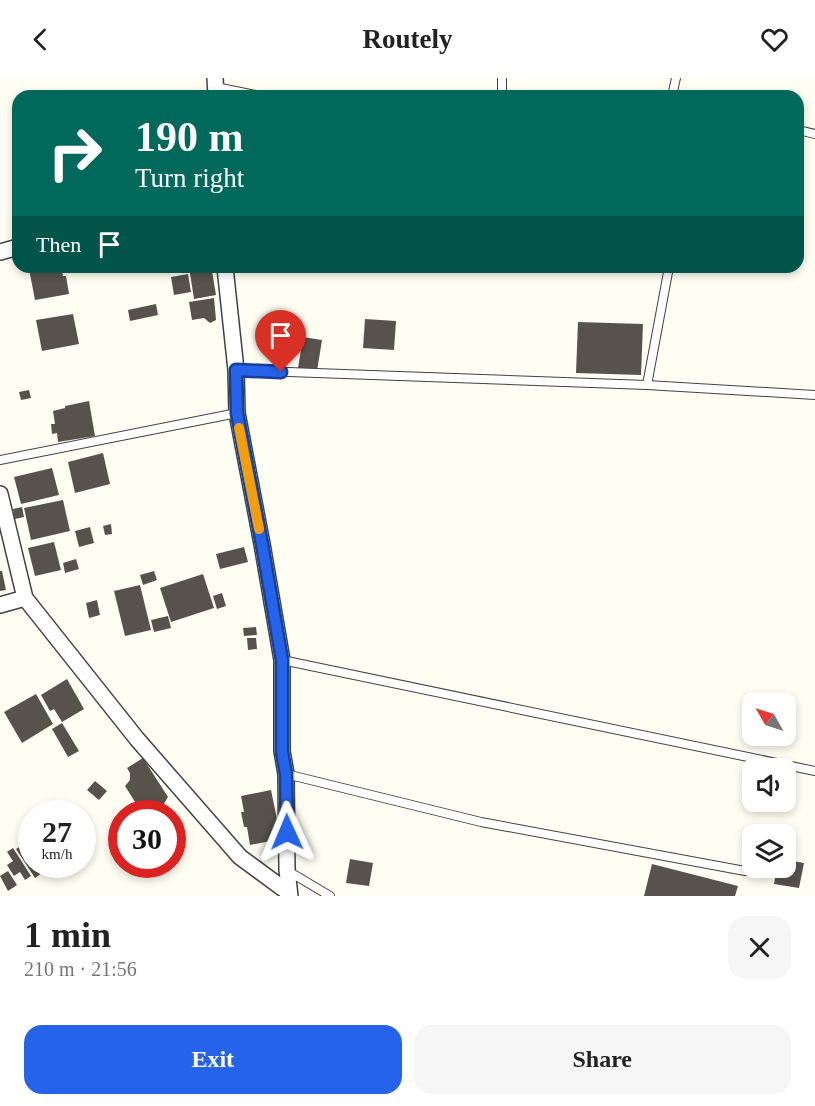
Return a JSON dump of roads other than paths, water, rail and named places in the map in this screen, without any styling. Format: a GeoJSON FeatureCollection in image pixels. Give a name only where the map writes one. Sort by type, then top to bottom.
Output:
{"type":"FeatureCollection","features":[{"type":"Feature","properties":{"kind":"street"},"geometry":{"type":"LineString","coordinates":[[226,273],[236,370],[237,413],[282,660],[282,752],[286,774],[289,894]]}},
{"type":"Feature","properties":{"kind":"street"},"geometry":{"type":"LineString","coordinates":[[0,494],[25,598],[137,739],[240,857],[289,894]]}},
{"type":"Feature","properties":{"kind":"street"},"geometry":{"type":"LineString","coordinates":[[0,606],[25,598]]}},
{"type":"Feature","properties":{"kind":"lane"},"geometry":{"type":"LineString","coordinates":[[216,87],[231,90]]}},
{"type":"Feature","properties":{"kind":"lane"},"geometry":{"type":"LineString","coordinates":[[647,385],[668,273]]}},
{"type":"Feature","properties":{"kind":"lane"},"geometry":{"type":"LineString","coordinates":[[236,370],[647,385],[815,395]]}},
{"type":"Feature","properties":{"kind":"lane"},"geometry":{"type":"LineString","coordinates":[[0,460],[237,413]]}},
{"type":"Feature","properties":{"kind":"lane"},"geometry":{"type":"LineString","coordinates":[[282,660],[815,771]]}},
{"type":"Feature","properties":{"kind":"lane"},"geometry":{"type":"LineString","coordinates":[[286,774],[481,822],[742,870]]}},
{"type":"Feature","properties":{"kind":"lane"},"geometry":{"type":"LineString","coordinates":[[287,870],[330,896]]}}]}
